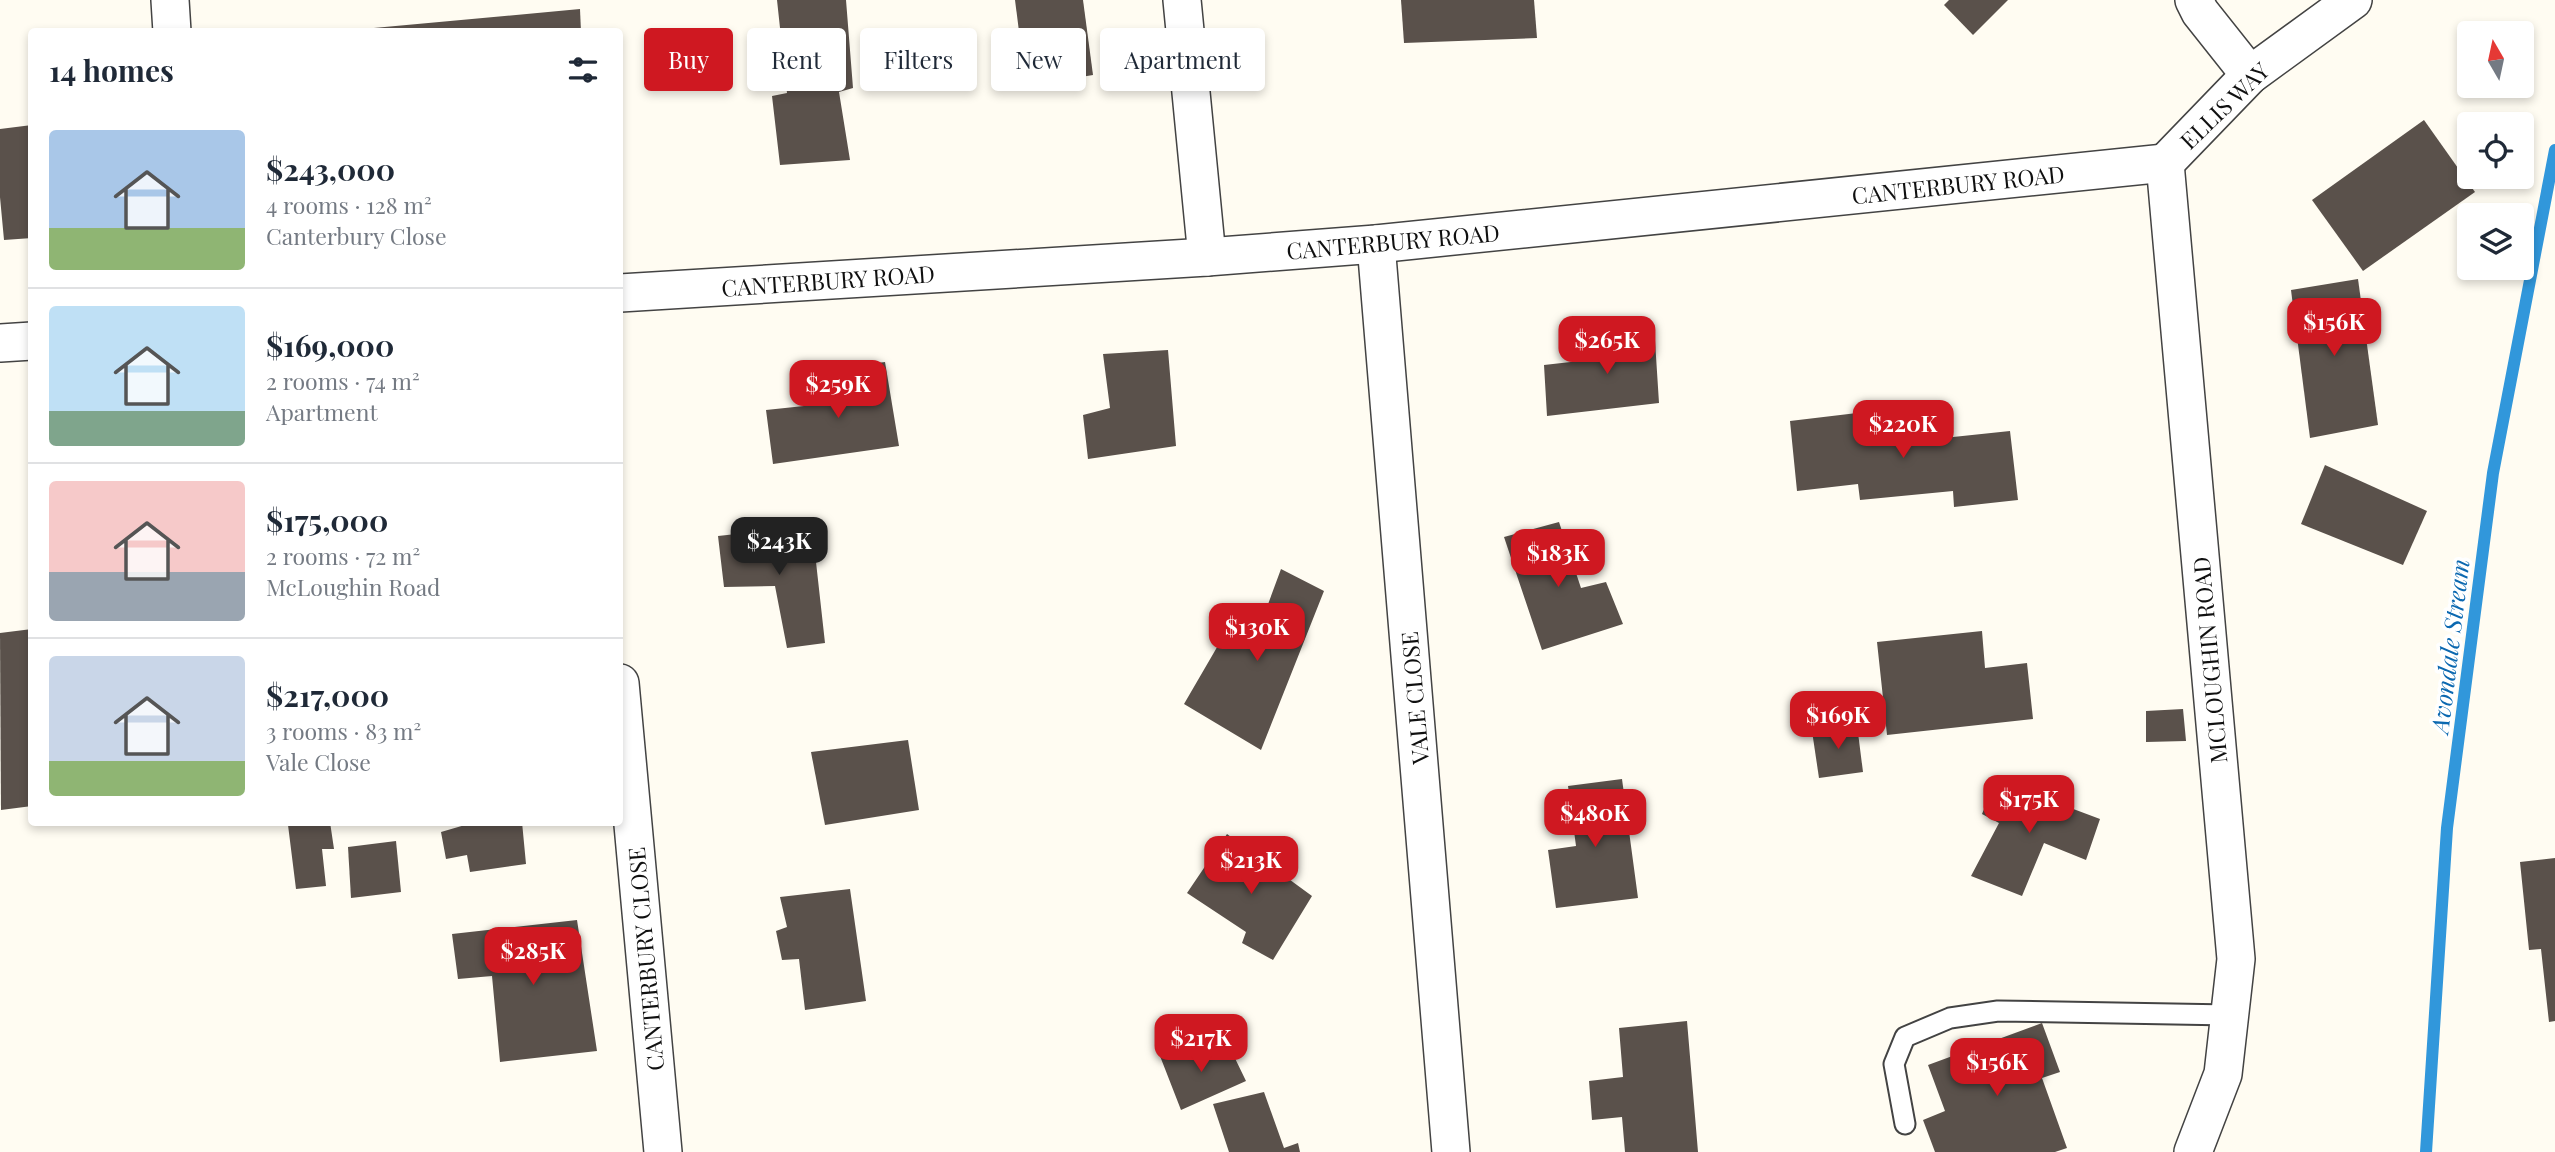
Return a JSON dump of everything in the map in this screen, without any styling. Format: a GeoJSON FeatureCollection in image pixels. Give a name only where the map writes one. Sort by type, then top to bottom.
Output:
{"type":"FeatureCollection","features":[{"type":"Feature","properties":{"kind":"street"},"geometry":{"type":"LineString","coordinates":[[170,0],[172,28]]}},
{"type":"Feature","properties":{"kind":"street"},"geometry":{"type":"LineString","coordinates":[[1182,0],[1207,257]]}},
{"type":"Feature","properties":{"kind":"street"},"geometry":{"type":"LineString","coordinates":[[2194,0],[2200,12],[2250,75]]}},
{"type":"Feature","properties":{"kind":"street","name":"ELLIS WAY"},"geometry":{"type":"LineString","coordinates":[[2165,163],[2250,75],[2353,0]]}},
{"type":"Feature","properties":{"kind":"street","name":"CANTERBURY ROAD"},"geometry":{"type":"LineString","coordinates":[[623,293],[1376,244],[2165,163]]}},
{"type":"Feature","properties":{"kind":"street","name":"MCLOUGHIN ROAD"},"geometry":{"type":"LineString","coordinates":[[2165,163],[2236,959],[2223,1074],[2193,1152]]}},
{"type":"Feature","properties":{"kind":"street","name":"VALE CLOSE"},"geometry":{"type":"LineString","coordinates":[[1376,244],[1451,1152]]}},
{"type":"Feature","properties":{"kind":"street"},"geometry":{"type":"LineString","coordinates":[[0,343],[28,341]]}},
{"type":"Feature","properties":{"kind":"street","name":"CANTERBURY CLOSE"},"geometry":{"type":"LineString","coordinates":[[623,715],[663,1152]]}},
{"type":"Feature","properties":{"kind":"lane"},"geometry":{"type":"LineString","coordinates":[[1905,1124],[1894,1064],[1905,1037],[1950,1018],[1998,1011],[2230,1015]]}},
{"type":"Feature","properties":{"kind":"building"},"geometry":{"type":"Polygon","coordinates":[[[777,0],[846,0],[853,88],[846,90],[846,28],[780,28],[777,0]]]}},
{"type":"Feature","properties":{"kind":"building"},"geometry":{"type":"Polygon","coordinates":[[[1015,0],[1083,0],[1093,75],[1086,76],[1086,28],[1019,28],[1015,0]]]}},
{"type":"Feature","properties":{"kind":"building"},"geometry":{"type":"Polygon","coordinates":[[[1401,0],[1534,0],[1537,38],[1404,43],[1401,0]]]}},
{"type":"Feature","properties":{"kind":"building"},"geometry":{"type":"Polygon","coordinates":[[[1949,0],[2008,0],[1973,35],[1944,5],[1949,0]]]}},
{"type":"Feature","properties":{"kind":"building"},"geometry":{"type":"Polygon","coordinates":[[[580,9],[581,28],[374,28],[580,9]]]}},
{"type":"Feature","properties":{"kind":"building"},"geometry":{"type":"Polygon","coordinates":[[[842,91],[839,92],[850,160],[780,165],[772,96],[842,91]]]}},
{"type":"Feature","properties":{"kind":"building"},"geometry":{"type":"Polygon","coordinates":[[[2424,120],[2457,167],[2457,189],[2473,189],[2475,192],[2363,271],[2312,200],[2424,120]]]}},
{"type":"Feature","properties":{"kind":"building"},"geometry":{"type":"Polygon","coordinates":[[[28,126],[28,238],[4,240],[0,197],[0,129],[28,126]]]}},
{"type":"Feature","properties":{"kind":"building"},"geometry":{"type":"Polygon","coordinates":[[[2358,279],[2378,425],[2310,438],[2291,290],[2358,279]]]}},
{"type":"Feature","properties":{"kind":"building"},"geometry":{"type":"Polygon","coordinates":[[[1654,325],[1659,403],[1547,416],[1544,365],[1615,357],[1609,328],[1654,325]]]}},
{"type":"Feature","properties":{"kind":"building"},"geometry":{"type":"Polygon","coordinates":[[[1168,350],[1176,446],[1088,459],[1083,415],[1110,408],[1103,354],[1168,350]]]}},
{"type":"Feature","properties":{"kind":"building"},"geometry":{"type":"Polygon","coordinates":[[[885,362],[899,446],[773,464],[766,410],[842,402],[838,368],[885,362]]]}},
{"type":"Feature","properties":{"kind":"building"},"geometry":{"type":"Polygon","coordinates":[[[1857,413],[1860,431],[1951,421],[1953,437],[2010,431],[2018,500],[1954,507],[1953,491],[1860,500],[1858,484],[1797,491],[1790,421],[1857,413]]]}},
{"type":"Feature","properties":{"kind":"building"},"geometry":{"type":"Polygon","coordinates":[[[2325,465],[2427,511],[2403,565],[2301,524],[2325,465]]]}},
{"type":"Feature","properties":{"kind":"building"},"geometry":{"type":"Polygon","coordinates":[[[1559,522],[1581,588],[1606,582],[1623,624],[1542,650],[1504,537],[1559,522]]]}},
{"type":"Feature","properties":{"kind":"building"},"geometry":{"type":"Polygon","coordinates":[[[812,526],[825,643],[787,648],[775,586],[724,587],[718,536],[812,526]]]}},
{"type":"Feature","properties":{"kind":"building"},"geometry":{"type":"Polygon","coordinates":[[[1281,569],[1324,591],[1261,750],[1184,704],[1234,618],[1260,626],[1281,569]]]}},
{"type":"Feature","properties":{"kind":"building"},"geometry":{"type":"Polygon","coordinates":[[[28,630],[28,807],[1,810],[0,633],[28,630]]]}},
{"type":"Feature","properties":{"kind":"building"},"geometry":{"type":"Polygon","coordinates":[[[1982,631],[1985,668],[2027,663],[2033,719],[1887,735],[1877,642],[1982,631]]]}},
{"type":"Feature","properties":{"kind":"building"},"geometry":{"type":"Polygon","coordinates":[[[2183,709],[2186,741],[2146,742],[2146,711],[2183,709]]]}},
{"type":"Feature","properties":{"kind":"building"},"geometry":{"type":"Polygon","coordinates":[[[1857,725],[1863,772],[1819,778],[1812,731],[1857,725]]]}},
{"type":"Feature","properties":{"kind":"building"},"geometry":{"type":"Polygon","coordinates":[[[908,740],[919,810],[825,825],[811,752],[908,740]]]}},
{"type":"Feature","properties":{"kind":"building"},"geometry":{"type":"Polygon","coordinates":[[[1622,779],[1638,898],[1556,908],[1548,850],[1576,846],[1568,786],[1622,779]]]}},
{"type":"Feature","properties":{"kind":"building"},"geometry":{"type":"Polygon","coordinates":[[[1996,780],[2100,819],[2086,860],[2044,843],[2022,896],[1971,876],[1999,823],[1982,814],[1996,780]]]}},
{"type":"Feature","properties":{"kind":"building"},"geometry":{"type":"Polygon","coordinates":[[[288,826],[331,826],[334,849],[322,849],[326,886],[296,889],[288,826]]]}},
{"type":"Feature","properties":{"kind":"building"},"geometry":{"type":"Polygon","coordinates":[[[462,826],[522,826],[526,864],[470,872],[467,855],[446,859],[441,832],[462,826]]]}},
{"type":"Feature","properties":{"kind":"building"},"geometry":{"type":"Polygon","coordinates":[[[1227,834],[1312,896],[1273,960],[1242,943],[1246,932],[1187,893],[1227,834]]]}},
{"type":"Feature","properties":{"kind":"building"},"geometry":{"type":"Polygon","coordinates":[[[396,841],[401,892],[351,898],[348,847],[396,841]]]}},
{"type":"Feature","properties":{"kind":"building"},"geometry":{"type":"Polygon","coordinates":[[[2555,858],[2555,1021],[2549,1022],[2541,949],[2529,950],[2520,862],[2555,858]]]}},
{"type":"Feature","properties":{"kind":"building"},"geometry":{"type":"Polygon","coordinates":[[[850,889],[866,1001],[805,1010],[799,959],[782,960],[776,931],[787,927],[780,897],[850,889]]]}},
{"type":"Feature","properties":{"kind":"building"},"geometry":{"type":"Polygon","coordinates":[[[577,920],[597,1051],[500,1062],[492,976],[458,979],[452,934],[577,920]]]}},
{"type":"Feature","properties":{"kind":"building"},"geometry":{"type":"Polygon","coordinates":[[[1687,1021],[1698,1152],[1625,1152],[1622,1117],[1592,1120],[1589,1081],[1623,1077],[1619,1028],[1687,1021]]]}},
{"type":"Feature","properties":{"kind":"building"},"geometry":{"type":"Polygon","coordinates":[[[2042,1023],[2060,1072],[2042,1078],[2067,1148],[2055,1152],[1935,1152],[1923,1120],[1945,1111],[1928,1065],[2042,1023]]]}},
{"type":"Feature","properties":{"kind":"building"},"geometry":{"type":"Polygon","coordinates":[[[1196,1044],[1202,1058],[1230,1048],[1246,1081],[1181,1110],[1160,1056],[1196,1044]]]}},
{"type":"Feature","properties":{"kind":"building"},"geometry":{"type":"Polygon","coordinates":[[[1264,1092],[1284,1148],[1298,1143],[1300,1152],[1229,1152],[1213,1104],[1264,1092]]]}},
{"type":"Feature","properties":{"kind":"waterway","name":"Avondale Stream"},"geometry":{"type":"LineString","coordinates":[[2426,1152],[2447,828],[2493,473],[2555,150]]}}]}
